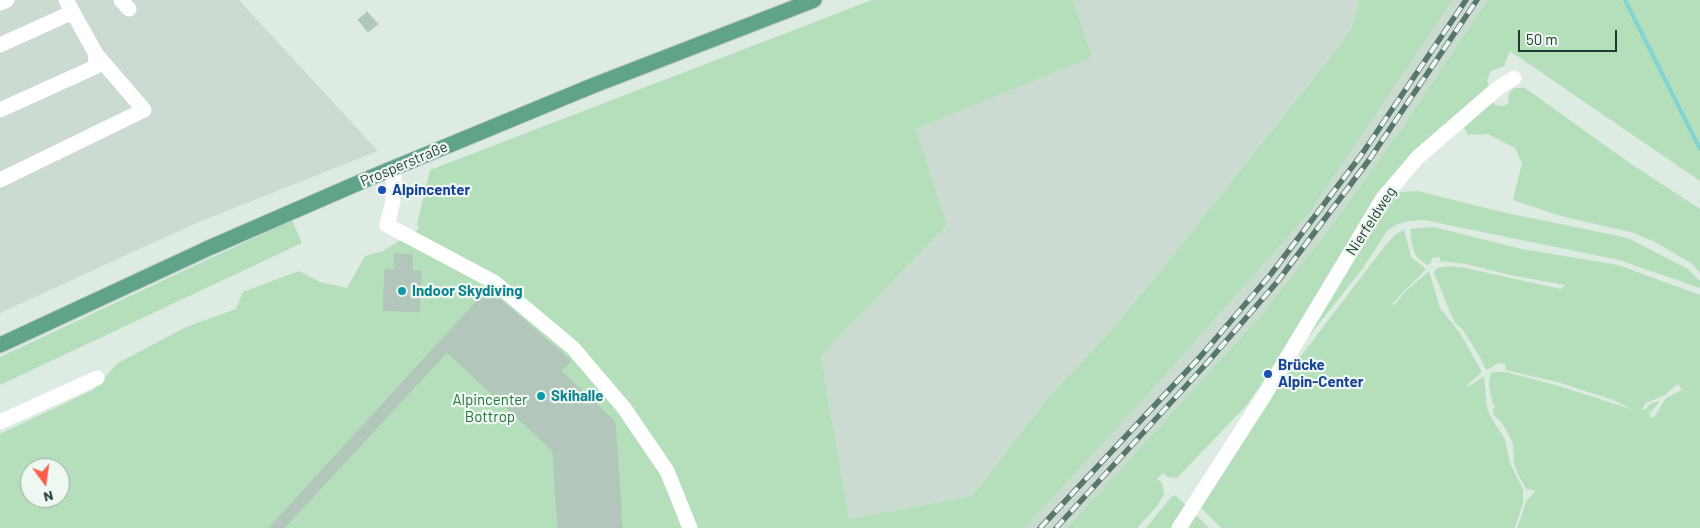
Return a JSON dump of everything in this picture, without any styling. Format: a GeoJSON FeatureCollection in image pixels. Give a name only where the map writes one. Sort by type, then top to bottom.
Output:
{"type":"FeatureCollection","features":[{"type":"Feature","properties":{"kind":"main road","name":"Prosperstraße"},"geometry":{"type":"LineString","coordinates":[[0,345],[211,247],[394,168],[601,83],[814,0]]}},
{"type":"Feature","properties":{"kind":"street"},"geometry":{"type":"LineString","coordinates":[[0,3],[7,0]]}},
{"type":"Feature","properties":{"kind":"street"},"geometry":{"type":"LineString","coordinates":[[0,45],[70,6],[96,54],[144,110],[0,180]]}},
{"type":"Feature","properties":{"kind":"street"},"geometry":{"type":"LineString","coordinates":[[0,110],[95,67],[96,54]]}},
{"type":"Feature","properties":{"kind":"street","name":"Nierfeldweg"},"geometry":{"type":"LineString","coordinates":[[1179,528],[1264,396],[1383,198],[1418,157],[1498,88],[1514,78]]}},
{"type":"Feature","properties":{"kind":"street"},"geometry":{"type":"LineString","coordinates":[[394,168],[393,201],[387,225],[494,282],[573,348],[624,408],[667,471],[690,528]]}},
{"type":"Feature","properties":{"kind":"street"},"geometry":{"type":"LineString","coordinates":[[0,422],[97,378]]}},
{"type":"Feature","properties":{"kind":"shaded area"},"geometry":{"type":"Polygon","coordinates":[[[0,0],[239,0],[378,151],[194,224],[0,313],[0,0]]]}},
{"type":"Feature","properties":{"kind":"shaded area"},"geometry":{"type":"Polygon","coordinates":[[[1073,0],[1359,0],[1351,30],[1306,88],[1116,325],[1048,398],[972,496],[849,519],[821,356],[947,225],[916,129],[1091,57],[1073,0]]]}},
{"type":"Feature","properties":{"kind":"shaded area"},"geometry":{"type":"Polygon","coordinates":[[[1453,0],[1487,0],[1403,126],[1330,228],[1261,315],[1067,528],[1025,528],[1152,390],[1311,211],[1453,0]]]}},
{"type":"Feature","properties":{"kind":"green space","name":"Alpincenter Bottrop"},"geometry":{"type":"Polygon","coordinates":[[[872,0],[1073,0],[1092,57],[916,129],[947,225],[821,356],[849,519],[972,496],[1048,398],[1116,325],[1306,88],[1351,30],[1359,0],[1453,0],[1311,211],[1152,390],[1025,528],[0,528],[0,434],[93,390],[118,363],[186,327],[236,309],[243,292],[299,271],[320,282],[347,288],[365,256],[383,251],[419,229],[417,224],[430,170],[872,0]]]}},
{"type":"Feature","properties":{"kind":"green space"},"geometry":{"type":"Polygon","coordinates":[[[1487,0],[1700,0],[1700,181],[1510,51],[1504,66],[1491,71],[1487,80],[1490,90],[1426,144],[1247,405],[1177,478],[1168,477],[1163,473],[1157,479],[1162,483],[1164,494],[1157,506],[1137,528],[1067,528],[1261,315],[1330,228],[1403,126],[1487,0]]]}},
{"type":"Feature","properties":{"kind":"green space"},"geometry":{"type":"Polygon","coordinates":[[[1514,88],[1525,88],[1631,164],[1700,209],[1700,273],[1691,263],[1655,242],[1634,233],[1561,216],[1513,200],[1522,163],[1515,148],[1488,134],[1468,135],[1462,124],[1493,100],[1495,105],[1503,106],[1508,104],[1509,94],[1514,88]]]}},
{"type":"Feature","properties":{"kind":"green space"},"geometry":{"type":"Polygon","coordinates":[[[1418,191],[1502,212],[1628,238],[1688,269],[1700,281],[1700,288],[1619,260],[1424,220],[1409,221],[1398,224],[1387,231],[1363,268],[1309,335],[1387,201],[1399,192],[1418,191]]]}},
{"type":"Feature","properties":{"kind":"green space"},"geometry":{"type":"Polygon","coordinates":[[[292,220],[302,243],[0,385],[0,357],[292,220]]]}},
{"type":"Feature","properties":{"kind":"green space"},"geometry":{"type":"Polygon","coordinates":[[[1434,227],[1522,249],[1618,265],[1700,295],[1700,528],[1517,528],[1527,500],[1536,491],[1526,489],[1514,464],[1513,443],[1502,423],[1493,414],[1493,408],[1496,405],[1493,405],[1489,386],[1490,374],[1506,372],[1559,386],[1634,410],[1613,400],[1561,383],[1506,370],[1505,364],[1499,363],[1486,370],[1463,330],[1455,323],[1434,272],[1437,268],[1449,266],[1465,268],[1561,289],[1565,285],[1510,275],[1466,264],[1440,261],[1440,257],[1432,258],[1431,263],[1427,265],[1417,257],[1413,249],[1410,229],[1434,227]],[[1676,385],[1665,395],[1646,403],[1642,409],[1645,410],[1651,403],[1660,401],[1649,414],[1651,418],[1655,416],[1666,398],[1682,390],[1679,385],[1676,385]]]}},
{"type":"Feature","properties":{"kind":"green space"},"geometry":{"type":"Polygon","coordinates":[[[1404,229],[1411,257],[1426,269],[1392,304],[1394,305],[1406,291],[1429,271],[1440,308],[1460,333],[1482,372],[1467,385],[1468,387],[1484,376],[1487,408],[1505,439],[1510,464],[1523,489],[1523,503],[1515,528],[1221,528],[1201,508],[1275,390],[1384,247],[1395,235],[1404,229]]]}},
{"type":"Feature","properties":{"kind":"green space"},"geometry":{"type":"Polygon","coordinates":[[[1175,495],[1187,506],[1173,528],[1146,528],[1171,497],[1175,495]]]}},
{"type":"Feature","properties":{"kind":"green space"},"geometry":{"type":"Polygon","coordinates":[[[1196,515],[1209,528],[1188,528],[1196,515]]]}},
{"type":"Feature","properties":{"kind":"building"},"geometry":{"type":"Polygon","coordinates":[[[367,12],[378,24],[368,32],[358,20],[367,12]]]}},
{"type":"Feature","properties":{"kind":"building","name":"Indoor Skydiving"},"geometry":{"type":"Polygon","coordinates":[[[395,254],[412,255],[412,271],[421,271],[419,312],[383,310],[385,270],[394,270],[395,254]]]}},
{"type":"Feature","properties":{"kind":"building","name":"Skihalle"},"geometry":{"type":"Polygon","coordinates":[[[488,289],[571,361],[561,371],[615,422],[622,528],[558,528],[553,451],[447,352],[284,528],[269,528],[488,289]]]}},
{"type":"Feature","properties":{"kind":"waterway"},"geometry":{"type":"LineString","coordinates":[[1625,0],[1700,149]]}},
{"type":"Feature","properties":{"kind":"railway"},"geometry":{"type":"LineString","coordinates":[[1040,528],[1200,357],[1271,274],[1362,154],[1466,0]]}},
{"type":"Feature","properties":{"kind":"railway"},"geometry":{"type":"LineString","coordinates":[[1056,528],[1207,363],[1278,281],[1369,160],[1477,0]]}},
{"type":"Feature","properties":{"kind":"place","name":"Alpincenter"},"geometry":{"type":"Point","coordinates":[382,190]}},
{"type":"Feature","properties":{"kind":"place","name":"Indoor Skydiving"},"geometry":{"type":"Point","coordinates":[402,291]}},
{"type":"Feature","properties":{"kind":"place","name":"Brücke Alpin-Center"},"geometry":{"type":"Point","coordinates":[1268,374]}},
{"type":"Feature","properties":{"kind":"place","name":"Skihalle"},"geometry":{"type":"Point","coordinates":[541,396]}}]}
